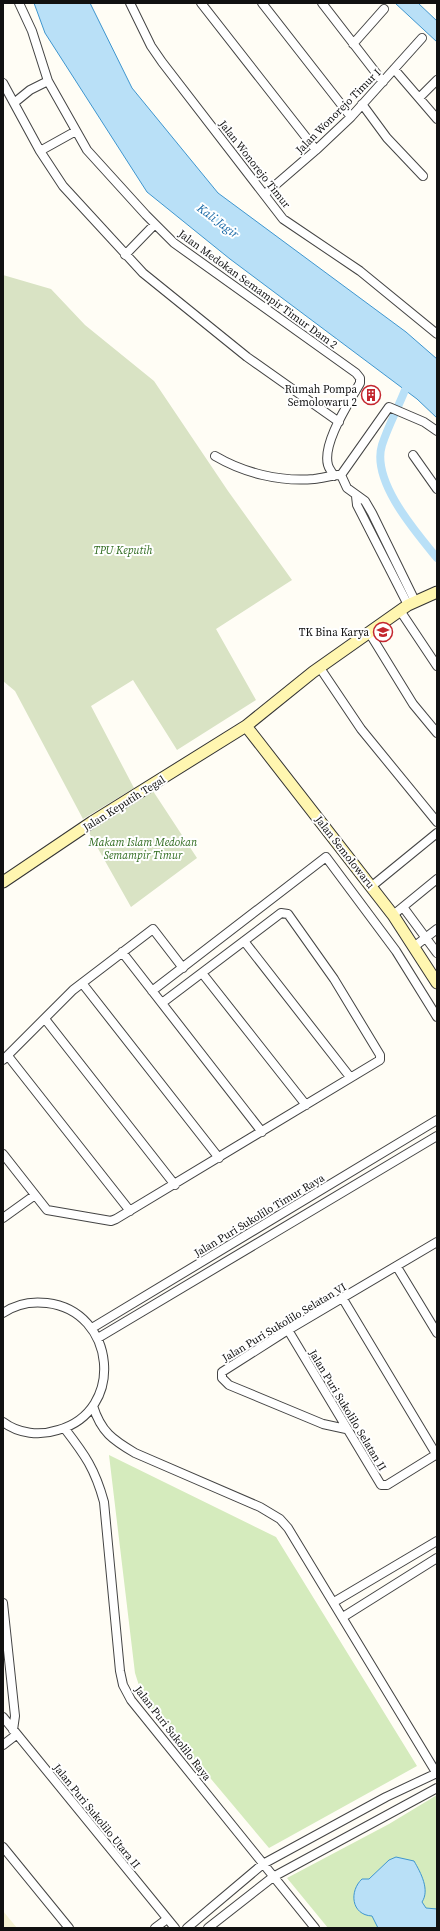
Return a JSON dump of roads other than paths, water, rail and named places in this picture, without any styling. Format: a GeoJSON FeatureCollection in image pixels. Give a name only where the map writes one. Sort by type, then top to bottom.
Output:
{"type":"FeatureCollection","features":[{"type":"Feature","properties":{"kind":"main road","name":"Jalan Keputih Tegal"},"geometry":{"type":"LineString","coordinates":[[3,882],[92,822],[246,726],[320,668],[408,606],[436,594]]}},
{"type":"Feature","properties":{"kind":"main road","name":"Jalan Semolowaru"},"geometry":{"type":"LineString","coordinates":[[246,726],[393,914],[415,946],[437,983]]}},
{"type":"Feature","properties":{"kind":"street","name":"Jalan Medokan Semampir Timur Dam 2"},"geometry":{"type":"LineString","coordinates":[[20,3],[32,31],[48,80],[87,150],[154,224],[174,243],[356,373],[360,378],[360,383],[338,422],[327,451],[328,466],[356,496],[357,505],[408,606]]}},
{"type":"Feature","properties":{"kind":"street","name":"Jalan Wonorejo Timur"},"geometry":{"type":"LineString","coordinates":[[130,3],[151,46],[162,62],[283,219],[360,271],[437,334]]}},
{"type":"Feature","properties":{"kind":"street"},"geometry":{"type":"LineString","coordinates":[[201,3],[316,150]]}},
{"type":"Feature","properties":{"kind":"street"},"geometry":{"type":"LineString","coordinates":[[262,3],[351,117]]}},
{"type":"Feature","properties":{"kind":"street"},"geometry":{"type":"LineString","coordinates":[[324,4],[383,82]]}},
{"type":"Feature","properties":{"kind":"street"},"geometry":{"type":"LineString","coordinates":[[353,44],[384,9]]}},
{"type":"Feature","properties":{"kind":"street","name":"Jalan Wonorejo Timur I"},"geometry":{"type":"LineString","coordinates":[[265,194],[316,150],[351,117],[422,38]]}},
{"type":"Feature","properties":{"kind":"street"},"geometry":{"type":"LineString","coordinates":[[394,69],[437,119]]}},
{"type":"Feature","properties":{"kind":"street"},"geometry":{"type":"LineString","coordinates":[[14,103],[30,90],[48,80]]}},
{"type":"Feature","properties":{"kind":"street"},"geometry":{"type":"LineString","coordinates":[[419,98],[437,80]]}},
{"type":"Feature","properties":{"kind":"street"},"geometry":{"type":"LineString","coordinates":[[3,83],[40,151],[63,186],[143,274],[248,357],[338,422]]}},
{"type":"Feature","properties":{"kind":"street"},"geometry":{"type":"LineString","coordinates":[[362,104],[387,138],[422,176]]}},
{"type":"Feature","properties":{"kind":"street"},"geometry":{"type":"LineString","coordinates":[[40,151],[76,131]]}},
{"type":"Feature","properties":{"kind":"street"},"geometry":{"type":"LineString","coordinates":[[125,255],[154,224]]}},
{"type":"Feature","properties":{"kind":"street"},"geometry":{"type":"LineString","coordinates":[[215,456],[245,471],[270,477],[312,479],[338,476],[389,407],[424,422],[437,431]]}},
{"type":"Feature","properties":{"kind":"street"},"geometry":{"type":"LineString","coordinates":[[413,455],[437,488]]}},
{"type":"Feature","properties":{"kind":"street"},"geometry":{"type":"LineString","coordinates":[[408,606],[437,666]]}},
{"type":"Feature","properties":{"kind":"street"},"geometry":{"type":"LineString","coordinates":[[370,634],[413,704],[437,734]]}},
{"type":"Feature","properties":{"kind":"street"},"geometry":{"type":"LineString","coordinates":[[320,668],[361,729],[437,822]]}},
{"type":"Feature","properties":{"kind":"street"},"geometry":{"type":"LineString","coordinates":[[372,886],[437,833]]}},
{"type":"Feature","properties":{"kind":"street"},"geometry":{"type":"LineString","coordinates":[[152,991],[326,857],[396,951],[437,1017]]}},
{"type":"Feature","properties":{"kind":"street"},"geometry":{"type":"LineString","coordinates":[[393,914],[437,878]]}},
{"type":"Feature","properties":{"kind":"street"},"geometry":{"type":"LineString","coordinates":[[403,907],[437,953]]}},
{"type":"Feature","properties":{"kind":"street"},"geometry":{"type":"LineString","coordinates":[[3,1154],[47,1210],[111,1221],[175,1185],[380,1060],[380,1055],[334,979],[288,914],[281,913],[162,1003]]}},
{"type":"Feature","properties":{"kind":"street"},"geometry":{"type":"LineString","coordinates":[[130,1211],[5,1058],[82,983],[152,929],[183,968]]}},
{"type":"Feature","properties":{"kind":"street"},"geometry":{"type":"LineString","coordinates":[[415,946],[437,929]]}},
{"type":"Feature","properties":{"kind":"street"},"geometry":{"type":"LineString","coordinates":[[244,941],[350,1078]]}},
{"type":"Feature","properties":{"kind":"street"},"geometry":{"type":"LineString","coordinates":[[122,952],[262,1132]]}},
{"type":"Feature","properties":{"kind":"street"},"geometry":{"type":"LineString","coordinates":[[202,973],[306,1105]]}},
{"type":"Feature","properties":{"kind":"street"},"geometry":{"type":"LineString","coordinates":[[82,983],[219,1158]]}},
{"type":"Feature","properties":{"kind":"street"},"geometry":{"type":"LineString","coordinates":[[45,1019],[175,1185]]}},
{"type":"Feature","properties":{"kind":"street","name":"Jalan Puri Sukolilo Timur Raya"},"geometry":{"type":"LineString","coordinates":[[92,1328],[437,1120]]}},
{"type":"Feature","properties":{"kind":"street"},"geometry":{"type":"LineString","coordinates":[[98,1338],[437,1136]]}},
{"type":"Feature","properties":{"kind":"street"},"geometry":{"type":"LineString","coordinates":[[3,1218],[35,1195]]}},
{"type":"Feature","properties":{"kind":"street"},"geometry":{"type":"LineString","coordinates":[[293,1207],[298,1219]]}},
{"type":"Feature","properties":{"kind":"street","name":"Jalan Puri Sukolilo Selatan VI"},"geometry":{"type":"LineString","coordinates":[[346,1429],[323,1424],[228,1385],[222,1378],[221,1374],[224,1370],[288,1330],[343,1299],[437,1242]]}},
{"type":"Feature","properties":{"kind":"street"},"geometry":{"type":"LineString","coordinates":[[397,1267],[437,1333]]}},
{"type":"Feature","properties":{"kind":"street"},"geometry":{"type":"LineString","coordinates":[[343,1299],[437,1454]]}},
{"type":"Feature","properties":{"kind":"street"},"geometry":{"type":"LineString","coordinates":[[3,1422],[21,1431],[36,1434],[50,1433],[65,1429],[80,1419],[93,1406],[103,1385],[105,1373],[102,1350],[98,1338],[92,1328],[74,1312],[53,1303],[29,1303],[4,1309]]}},
{"type":"Feature","properties":{"kind":"street","name":"Jalan Puri Sukolilo Selatan II"},"geometry":{"type":"LineString","coordinates":[[288,1330],[376,1478],[384,1486],[437,1454]]}},
{"type":"Feature","properties":{"kind":"street"},"geometry":{"type":"LineString","coordinates":[[93,1406],[101,1426],[118,1443],[135,1453],[260,1506],[280,1519],[288,1528],[334,1602],[437,1774],[342,1821],[263,1864],[187,1928]]}},
{"type":"Feature","properties":{"kind":"street","name":"Jalan Puri Sukolilo Raya"},"geometry":{"type":"LineString","coordinates":[[65,1429],[86,1457],[98,1478],[104,1502],[120,1671],[126,1691],[131,1700],[315,1928]]}},
{"type":"Feature","properties":{"kind":"street"},"geometry":{"type":"LineString","coordinates":[[334,1602],[437,1542]]}},
{"type":"Feature","properties":{"kind":"street"},"geometry":{"type":"LineString","coordinates":[[343,1618],[386,1589],[437,1558]]}},
{"type":"Feature","properties":{"kind":"street"},"geometry":{"type":"LineString","coordinates":[[378,1577],[386,1589]]}},
{"type":"Feature","properties":{"kind":"street"},"geometry":{"type":"LineString","coordinates":[[3,1605],[15,1716],[15,1732],[3,1745]]}},
{"type":"Feature","properties":{"kind":"street","name":"Jalan Puri Sukolilo Utara II"},"geometry":{"type":"LineString","coordinates":[[3,1717],[175,1928]]}},
{"type":"Feature","properties":{"kind":"street"},"geometry":{"type":"LineString","coordinates":[[208,1928],[273,1877],[437,1788]]}},
{"type":"Feature","properties":{"kind":"street"},"geometry":{"type":"LineString","coordinates":[[342,1821],[348,1835]]}},
{"type":"Feature","properties":{"kind":"street"},"geometry":{"type":"LineString","coordinates":[[3,1847],[69,1928]]}},
{"type":"Feature","properties":{"kind":"street"},"geometry":{"type":"LineString","coordinates":[[225,1896],[234,1907]]}},
{"type":"Feature","properties":{"kind":"street"},"geometry":{"type":"LineString","coordinates":[[155,1928],[167,1919]]}},
{"type":"Feature","properties":{"kind":"water","name":"Kali Jagir"},"geometry":{"type":"Polygon","coordinates":[[[34,3],[90,3],[132,88],[218,193],[406,332],[437,359],[437,418],[417,399],[230,259],[147,192],[45,33],[34,3]]]}},
{"type":"Feature","properties":{"kind":"water"},"geometry":{"type":"Polygon","coordinates":[[[395,3],[418,3],[437,21],[437,42],[395,3]]]}},
{"type":"Feature","properties":{"kind":"water"},"geometry":{"type":"Polygon","coordinates":[[[396,1857],[414,1861],[422,1876],[425,1887],[422,1902],[426,1908],[437,1909],[437,1928],[378,1928],[372,1916],[365,1915],[356,1907],[354,1902],[355,1890],[362,1879],[369,1879],[389,1860],[396,1857]]]}},
{"type":"Feature","properties":{"kind":"waterway"},"geometry":{"type":"LineString","coordinates":[[405,390],[387,431],[382,445],[380,459],[383,474],[397,505],[437,558]]}},
{"type":"Feature","properties":{"kind":"place","name":"Rumah Pompa Semolowaru 2"},"geometry":{"type":"Point","coordinates":[371,395]}},
{"type":"Feature","properties":{"kind":"place","name":"TK Bina Karya"},"geometry":{"type":"Point","coordinates":[383,632]}},
{"type":"Feature","properties":{"kind":"park label","name":"TPU Keputih"},"geometry":{"type":"Point","coordinates":[123,550]}},
{"type":"Feature","properties":{"kind":"park label","name":"Makam Islam Medokan Semampir Timur"},"geometry":{"type":"Point","coordinates":[143,848]}}]}
